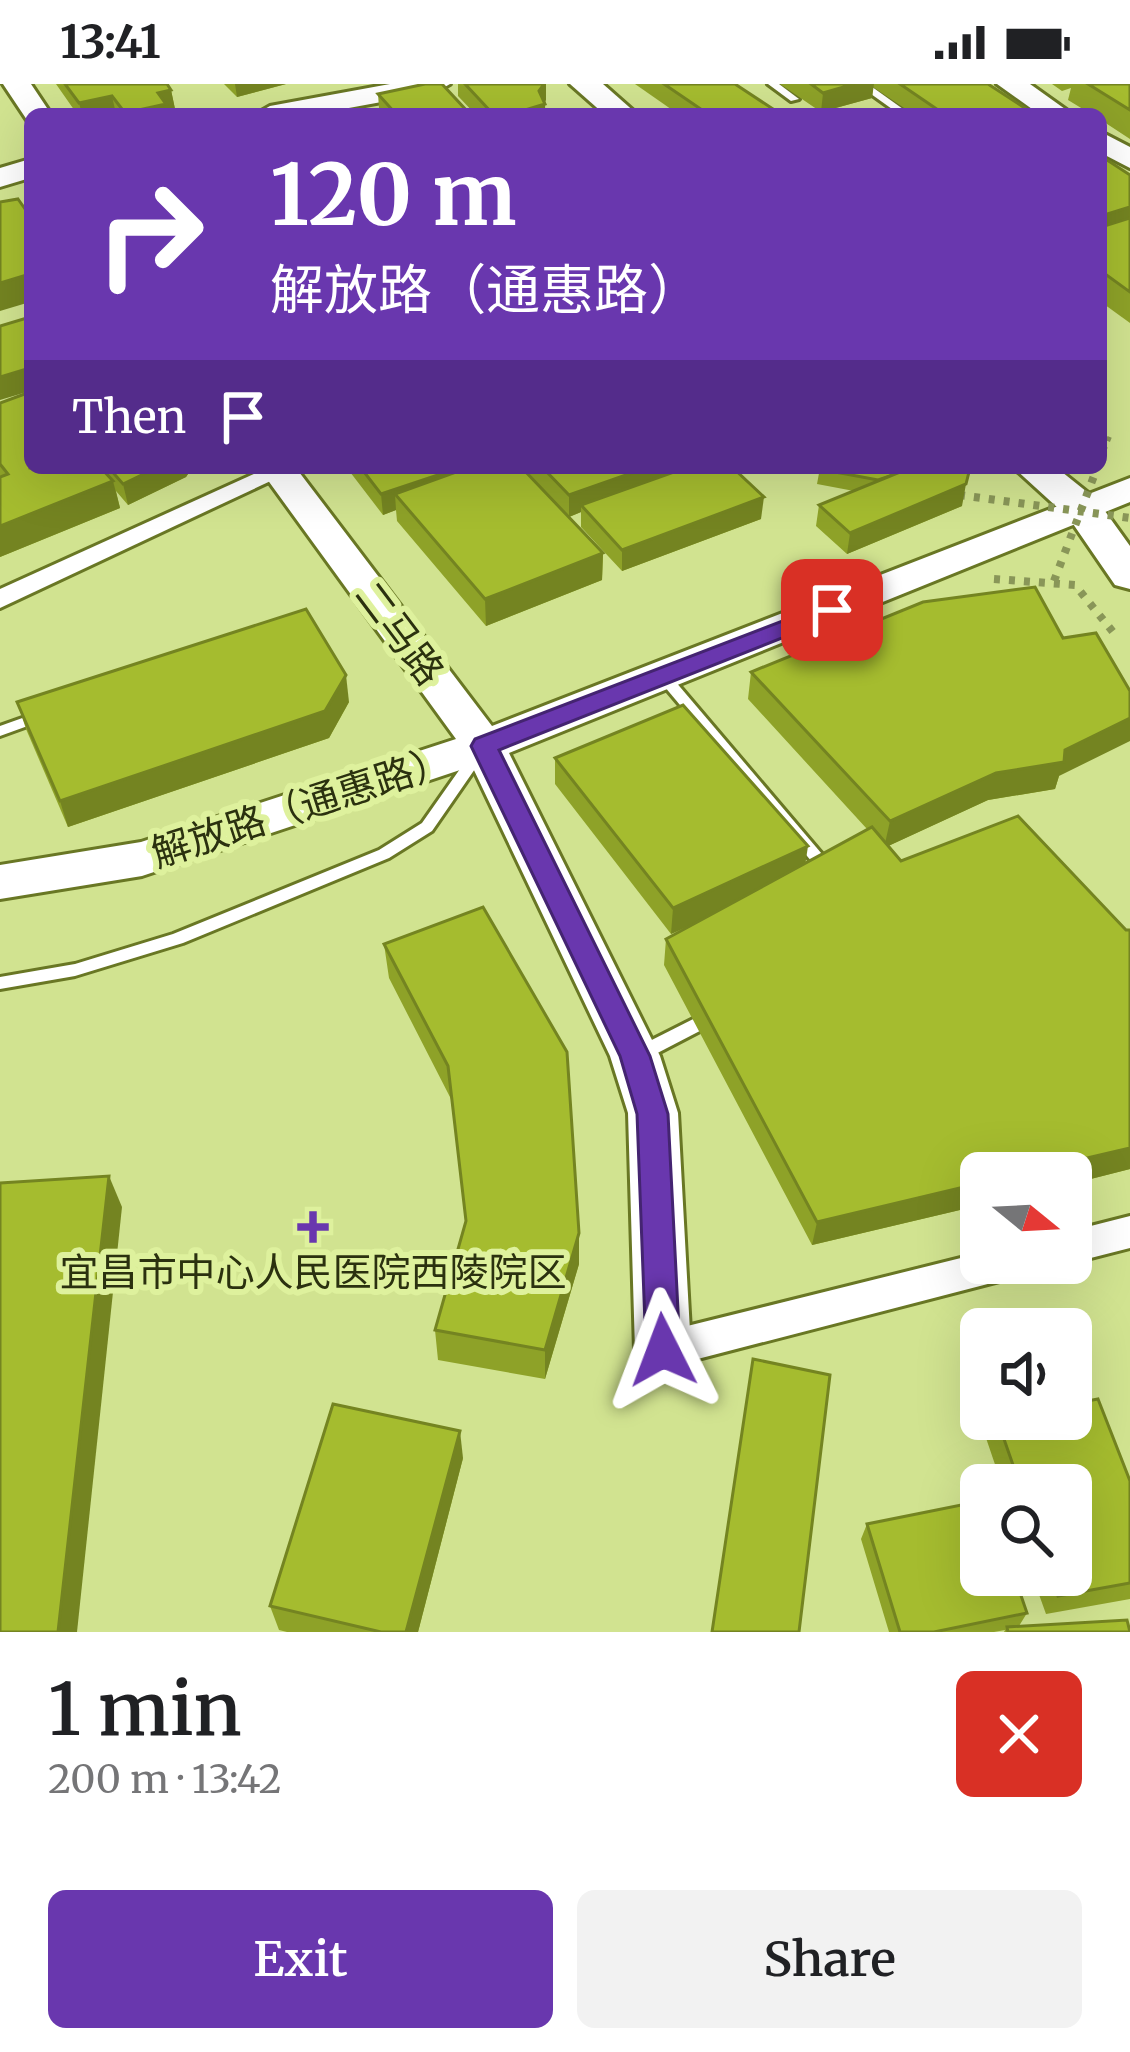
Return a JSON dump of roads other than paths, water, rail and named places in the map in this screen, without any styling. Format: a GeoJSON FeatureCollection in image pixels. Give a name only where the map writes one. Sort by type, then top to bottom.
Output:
{"type":"FeatureCollection","features":[{"type":"Feature","properties":{"kind":"main road"},"geometry":{"type":"LineString","coordinates":[[572,89],[610,108]]}},
{"type":"Feature","properties":{"kind":"main road"},"geometry":{"type":"LineString","coordinates":[[1082,474],[1107,497],[1130,576]]}},
{"type":"Feature","properties":{"kind":"main road"},"geometry":{"type":"LineString","coordinates":[[1019,476],[1107,497]]}},
{"type":"Feature","properties":{"kind":"street"},"geometry":{"type":"LineString","coordinates":[[303,108],[436,84]]}},
{"type":"Feature","properties":{"kind":"street"},"geometry":{"type":"LineString","coordinates":[[1011,84],[1049,108]]}},
{"type":"Feature","properties":{"kind":"street"},"geometry":{"type":"LineString","coordinates":[[0,599],[269,474]]}},
{"type":"Feature","properties":{"kind":"street","name":"二马路"},"geometry":{"type":"LineString","coordinates":[[281,474],[484,746],[635,1056],[653,1114],[663,1350]]}},
{"type":"Feature","properties":{"kind":"street","name":"解放路（通惠路）"},"geometry":{"type":"LineString","coordinates":[[0,883],[142,859],[484,746],[1107,497]]}},
{"type":"Feature","properties":{"kind":"street"},"geometry":{"type":"LineString","coordinates":[[1092,1242],[1130,1232]]}},
{"type":"Feature","properties":{"kind":"street"},"geometry":{"type":"LineString","coordinates":[[663,1350],[960,1275]]}},
{"type":"Feature","properties":{"kind":"lane"},"geometry":{"type":"LineString","coordinates":[[773,84],[794,99]]}},
{"type":"Feature","properties":{"kind":"lane"},"geometry":{"type":"LineString","coordinates":[[862,84],[896,108]]}},
{"type":"Feature","properties":{"kind":"lane"},"geometry":{"type":"LineString","coordinates":[[664,677],[847,893]]}},
{"type":"Feature","properties":{"kind":"lane"},"geometry":{"type":"LineString","coordinates":[[0,731],[67,707]]}},
{"type":"Feature","properties":{"kind":"lane"},"geometry":{"type":"LineString","coordinates":[[0,983],[75,970],[177,939],[384,854],[428,827],[484,746]]}},
{"type":"Feature","properties":{"kind":"lane"},"geometry":{"type":"LineString","coordinates":[[635,1056],[735,1004]]}},
{"type":"Feature","properties":{"kind":"place","name":"宜昌市中心人民医院西陵院区"},"geometry":{"type":"Point","coordinates":[313,1227]}}]}
